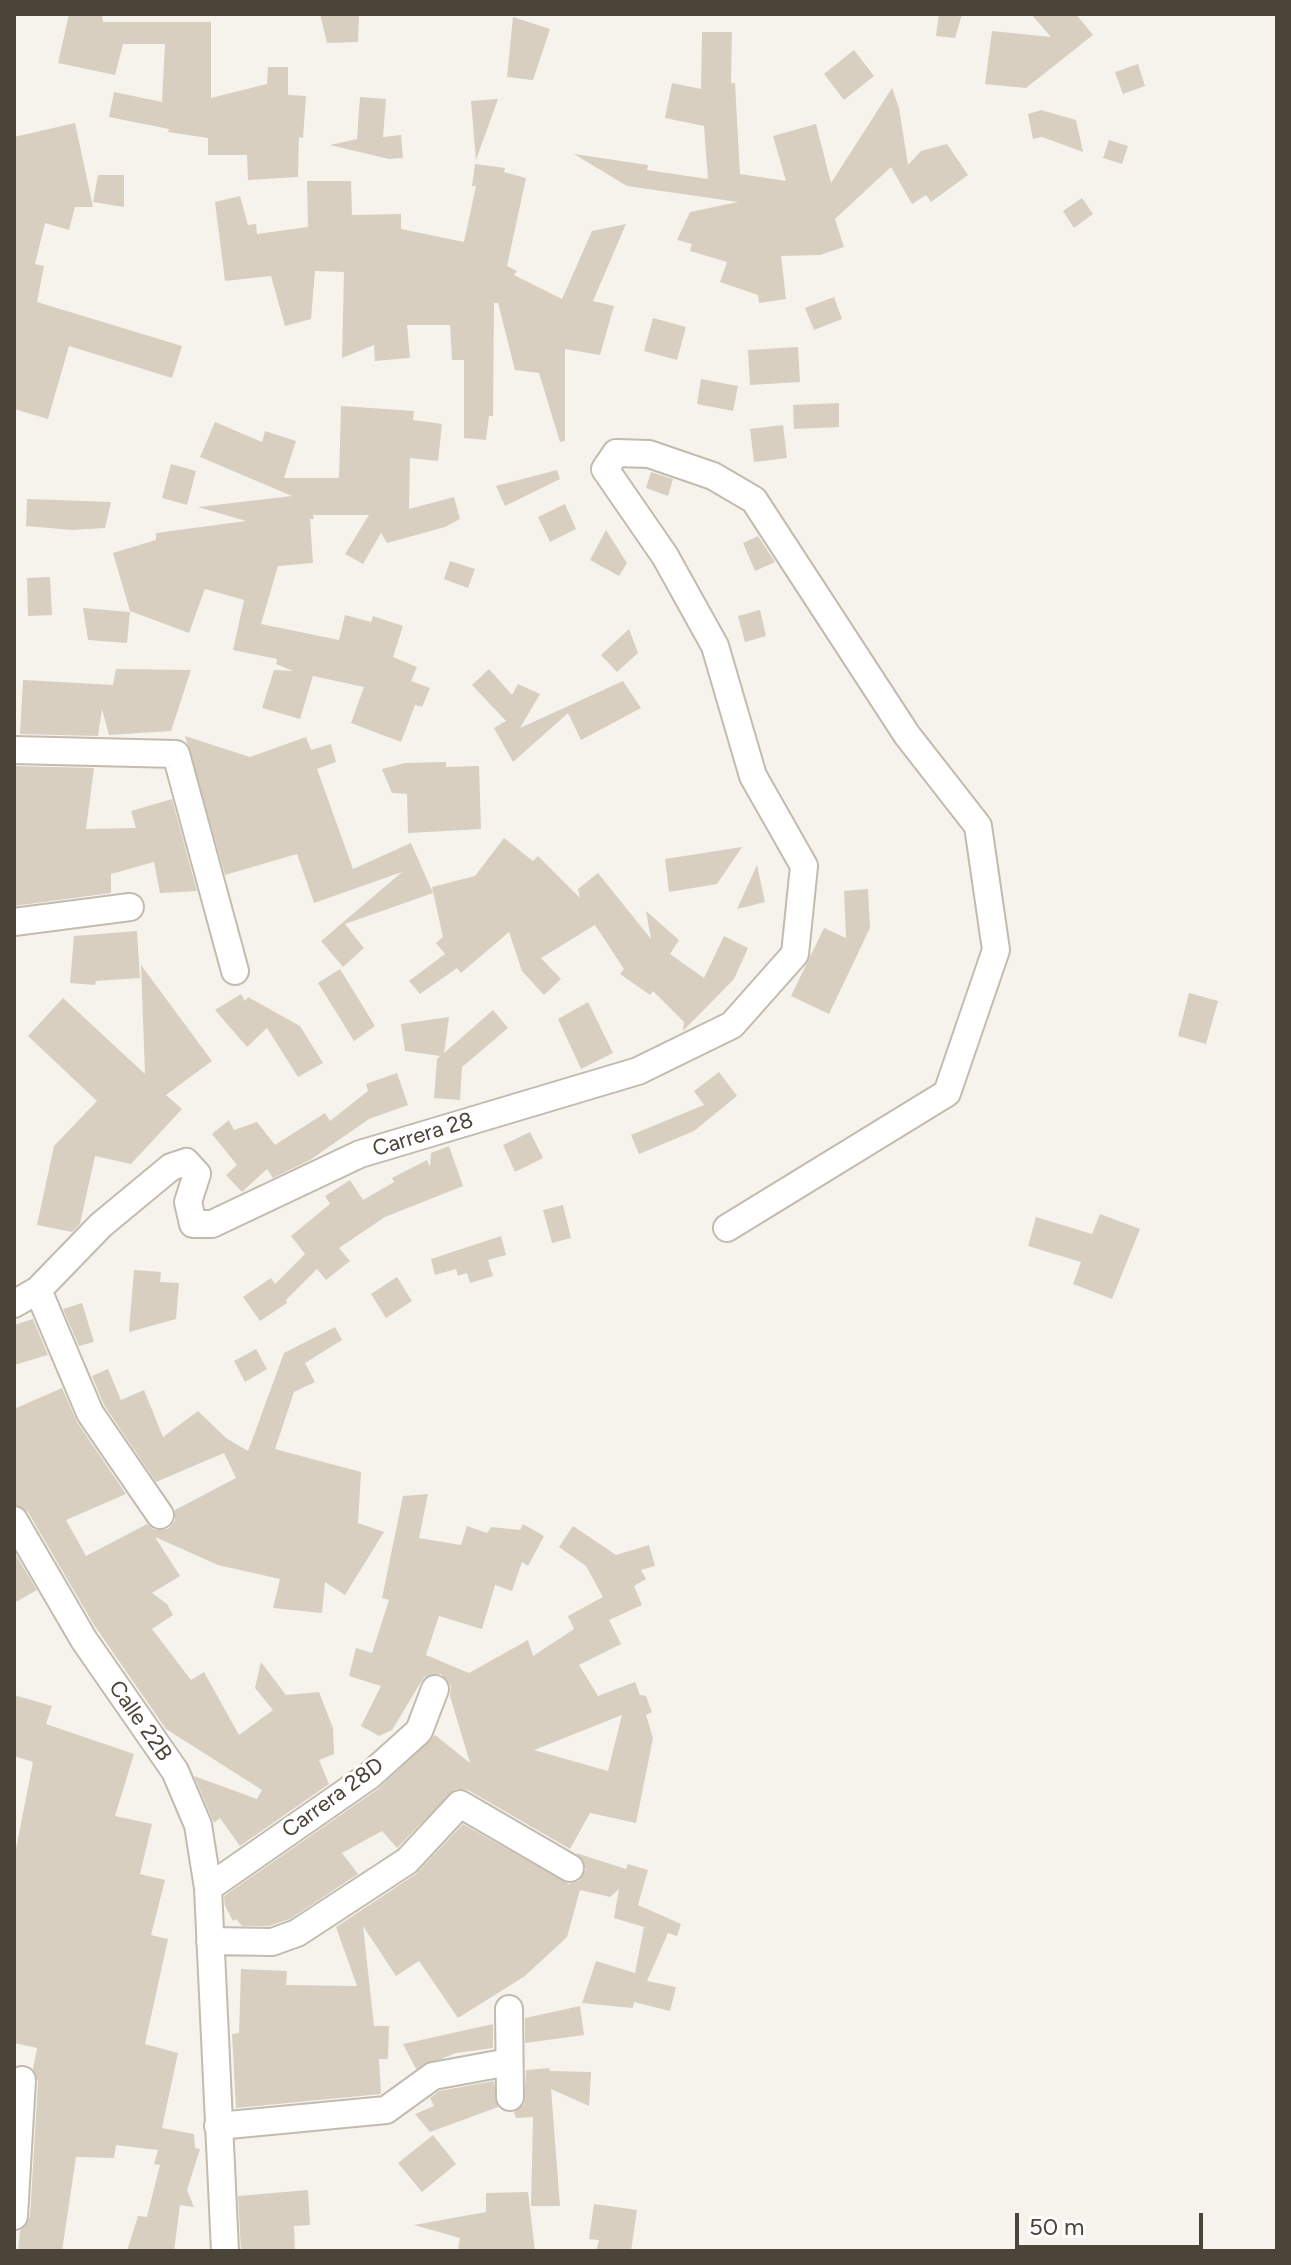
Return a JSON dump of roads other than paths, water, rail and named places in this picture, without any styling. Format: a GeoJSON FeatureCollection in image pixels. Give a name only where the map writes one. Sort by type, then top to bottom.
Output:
{"type":"FeatureCollection","features":[{"type":"Feature","properties":{"kind":"street","name":"Carrera 28"},"geometry":{"type":"LineString","coordinates":[[38,1290],[101,1225],[171,1167],[186,1162],[197,1174],[188,1202],[193,1224],[212,1224],[360,1154],[638,1071],[732,1025],[795,954],[804,866],[753,776],[715,646],[665,556],[605,469],[616,453],[649,454],[713,476],[754,500],[907,735],[978,826],[996,950],[947,1093],[727,1228]]}},
{"type":"Feature","properties":{"kind":"street"},"geometry":{"type":"LineString","coordinates":[[14,750],[176,754],[235,971]]}},
{"type":"Feature","properties":{"kind":"street"},"geometry":{"type":"LineString","coordinates":[[14,922],[130,907]]}},
{"type":"Feature","properties":{"kind":"street"},"geometry":{"type":"LineString","coordinates":[[14,1304],[38,1290],[90,1413],[160,1515]]}},
{"type":"Feature","properties":{"kind":"street","name":"Calle 22B"},"geometry":{"type":"LineString","coordinates":[[14,1520],[84,1640],[175,1771],[198,1825],[208,1888],[225,2251]]}},
{"type":"Feature","properties":{"kind":"street","name":"Carrera 28D"},"geometry":{"type":"LineString","coordinates":[[208,1888],[369,1776],[419,1731],[435,1689]]}},
{"type":"Feature","properties":{"kind":"street"},"geometry":{"type":"LineString","coordinates":[[210,1941],[272,1942],[297,1933],[407,1861],[460,1804],[570,1868]]}},
{"type":"Feature","properties":{"kind":"street"},"geometry":{"type":"LineString","coordinates":[[509,2009],[510,2097]]}},
{"type":"Feature","properties":{"kind":"street"},"geometry":{"type":"LineString","coordinates":[[218,2126],[386,2110],[433,2076],[509,2062]]}},
{"type":"Feature","properties":{"kind":"street"},"geometry":{"type":"LineString","coordinates":[[14,2216],[22,2080]]}}]}
